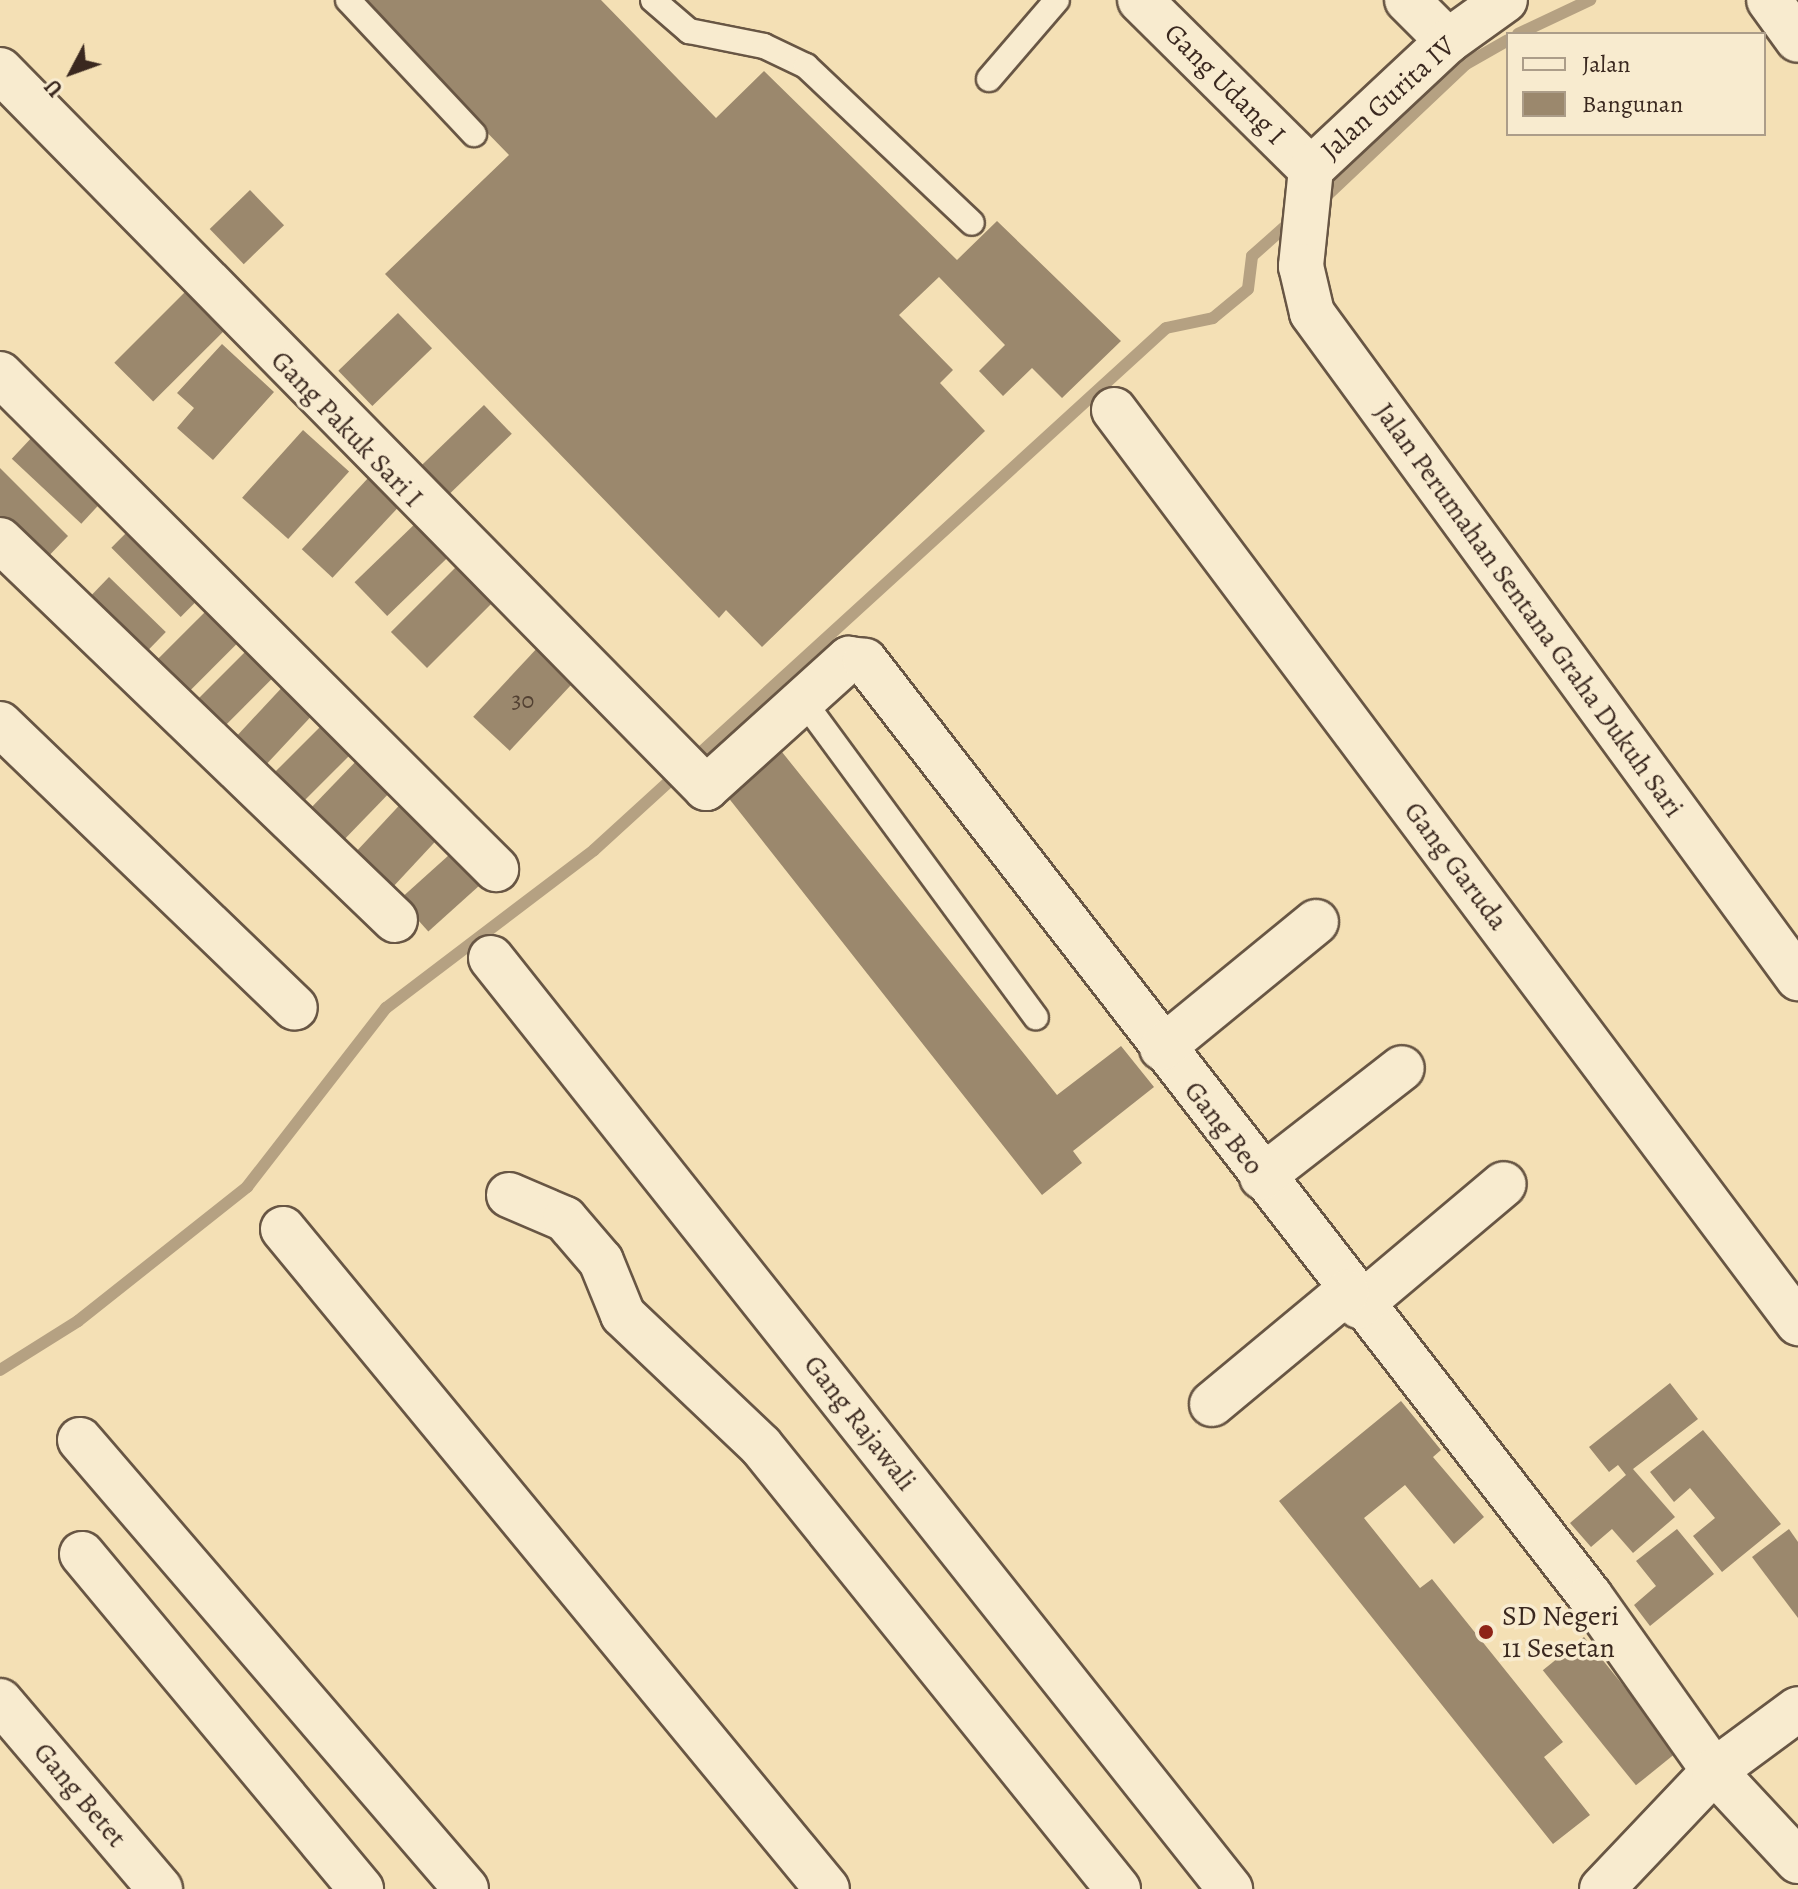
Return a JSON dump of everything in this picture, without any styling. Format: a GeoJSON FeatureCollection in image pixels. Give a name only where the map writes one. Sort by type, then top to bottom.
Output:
{"type":"FeatureCollection","features":[{"type":"Feature","properties":{"kind":"street","name":"Gang Udang I"},"geometry":{"type":"LineString","coordinates":[[1140,0],[1309,174]]}},
{"type":"Feature","properties":{"kind":"street"},"geometry":{"type":"LineString","coordinates":[[1407,0],[1448,41]]}},
{"type":"Feature","properties":{"kind":"street","name":"Jalan Gurita IV"},"geometry":{"type":"LineString","coordinates":[[1309,174],[1448,41],[1505,0]]}},
{"type":"Feature","properties":{"kind":"street"},"geometry":{"type":"LineString","coordinates":[[1769,0],[1798,40]]}},
{"type":"Feature","properties":{"kind":"street","name":"Gang Pakuk Sari I"},"geometry":{"type":"LineString","coordinates":[[0,70],[642,728],[700,783]]}},
{"type":"Feature","properties":{"kind":"street","name":"Jalan Perumahan Sentana Graha Dukuh Sari"},"geometry":{"type":"LineString","coordinates":[[1309,174],[1308,228],[1301,266],[1312,313],[1798,978]]}},
{"type":"Feature","properties":{"kind":"street"},"geometry":{"type":"LineString","coordinates":[[0,374],[496,869]]}},
{"type":"Feature","properties":{"kind":"street","name":"Gang Garuda"},"geometry":{"type":"LineString","coordinates":[[1114,410],[1798,1323]]}},
{"type":"Feature","properties":{"kind":"street"},"geometry":{"type":"LineString","coordinates":[[0,540],[395,920]]}},
{"type":"Feature","properties":{"kind":"street","name":"Gang Beo"},"geometry":{"type":"LineString","coordinates":[[700,783],[711,789],[802,699],[849,659],[865,661],[1353,1299],[1590,1596],[1714,1771],[1798,1861]]}},
{"type":"Feature","properties":{"kind":"street"},"geometry":{"type":"LineString","coordinates":[[0,724],[295,1008]]}},
{"type":"Feature","properties":{"kind":"street"},"geometry":{"type":"LineString","coordinates":[[1162,1048],[1316,922]]}},
{"type":"Feature","properties":{"kind":"street","name":"Gang Rajawali"},"geometry":{"type":"LineString","coordinates":[[491,958],[1230,1889]]}},
{"type":"Feature","properties":{"kind":"street"},"geometry":{"type":"LineString","coordinates":[[1262,1177],[1402,1068]]}},
{"type":"Feature","properties":{"kind":"street"},"geometry":{"type":"LineString","coordinates":[[1212,1404],[1504,1184]]}},
{"type":"Feature","properties":{"kind":"street"},"geometry":{"type":"LineString","coordinates":[[509,1195],[565,1219],[601,1261],[623,1315],[761,1446],[1118,1889]]}},
{"type":"Feature","properties":{"kind":"street"},"geometry":{"type":"LineString","coordinates":[[283,1229],[827,1889]]}},
{"type":"Feature","properties":{"kind":"street"},"geometry":{"type":"LineString","coordinates":[[80,1440],[466,1889]]}},
{"type":"Feature","properties":{"kind":"street"},"geometry":{"type":"LineString","coordinates":[[82,1554],[361,1889]]}},
{"type":"Feature","properties":{"kind":"street","name":"Gang Betet"},"geometry":{"type":"LineString","coordinates":[[0,1701],[160,1889]]}},
{"type":"Feature","properties":{"kind":"street"},"geometry":{"type":"LineString","coordinates":[[1602,1889],[1714,1771],[1798,1709]]}},
{"type":"Feature","properties":{"kind":"lane"},"geometry":{"type":"LineString","coordinates":[[348,0],[474,134]]}},
{"type":"Feature","properties":{"kind":"lane"},"geometry":{"type":"LineString","coordinates":[[653,0],[689,31],[764,46],[806,66],[972,223]]}},
{"type":"Feature","properties":{"kind":"lane"},"geometry":{"type":"LineString","coordinates":[[989,79],[1057,0]]}},
{"type":"Feature","properties":{"kind":"lane"},"geometry":{"type":"LineString","coordinates":[[802,699],[1036,1017]]}},
{"type":"Feature","properties":{"kind":"building"},"geometry":{"type":"Polygon","coordinates":[[[358,0],[601,0],[716,118],[764,71],[957,260],[997,221],[1121,341],[1062,398],[1032,368],[1003,396],[979,371],[1005,345],[939,277],[899,315],[953,370],[940,383],[985,431],[762,647],[726,610],[719,618],[385,274],[509,155],[358,0]]]}},
{"type":"Feature","properties":{"kind":"building"},"geometry":{"type":"Polygon","coordinates":[[[250,190],[284,225],[244,264],[210,229],[250,190]]]}},
{"type":"Feature","properties":{"kind":"building"},"geometry":{"type":"Polygon","coordinates":[[[185,292],[224,331],[153,402],[114,363],[185,292]]]}},
{"type":"Feature","properties":{"kind":"building"},"geometry":{"type":"Polygon","coordinates":[[[398,313],[432,348],[372,406],[338,371],[398,313]]]}},
{"type":"Feature","properties":{"kind":"building"},"geometry":{"type":"Polygon","coordinates":[[[222,344],[274,392],[213,460],[177,428],[194,408],[177,393],[222,344]]]}},
{"type":"Feature","properties":{"kind":"building"},"geometry":{"type":"Polygon","coordinates":[[[484,405],[512,434],[450,494],[422,465],[484,405]]]}},
{"type":"Feature","properties":{"kind":"building"},"geometry":{"type":"Polygon","coordinates":[[[303,430],[349,471],[288,539],[242,498],[303,430]]]}},
{"type":"Feature","properties":{"kind":"building"},"geometry":{"type":"Polygon","coordinates":[[[35,434],[104,499],[81,524],[12,459],[35,434]]]}},
{"type":"Feature","properties":{"kind":"building"},"geometry":{"type":"Polygon","coordinates":[[[0,468],[68,536],[40,565],[0,526],[0,468]]]}},
{"type":"Feature","properties":{"kind":"building"},"geometry":{"type":"Polygon","coordinates":[[[370,476],[401,505],[333,578],[302,549],[370,476]]]}},
{"type":"Feature","properties":{"kind":"building"},"geometry":{"type":"Polygon","coordinates":[[[420,519],[453,553],[387,616],[355,582],[420,519]]]}},
{"type":"Feature","properties":{"kind":"building"},"geometry":{"type":"Polygon","coordinates":[[[134,525],[203,594],[181,617],[111,548],[134,525]]]}},
{"type":"Feature","properties":{"kind":"building"},"geometry":{"type":"Polygon","coordinates":[[[456,567],[492,603],[427,668],[391,632],[456,567]]]}},
{"type":"Feature","properties":{"kind":"building"},"geometry":{"type":"Polygon","coordinates":[[[109,577],[166,632],[142,657],[85,602],[109,577]]]}},
{"type":"Feature","properties":{"kind":"building"},"geometry":{"type":"Polygon","coordinates":[[[216,601],[248,633],[183,697],[152,665],[216,601]]]}},
{"type":"Feature","properties":{"kind":"building"},"geometry":{"type":"Polygon","coordinates":[[[254,643],[281,670],[219,731],[192,705],[254,643]]]}},
{"type":"Feature","properties":{"kind":"building"},"geometry":{"type":"Polygon","coordinates":[[[540,645],[577,679],[510,751],[473,717],[540,645]]]}},
{"type":"Feature","properties":{"kind":"building"},"geometry":{"type":"Polygon","coordinates":[[[288,681],[318,709],[259,772],[229,744],[288,681]]]}},
{"type":"Feature","properties":{"kind":"building"},"geometry":{"type":"Polygon","coordinates":[[[327,720],[356,749],[296,809],[267,780],[327,720]]]}},
{"type":"Feature","properties":{"kind":"building"},"geometry":{"type":"Polygon","coordinates":[[[782,752],[1057,1095],[1121,1046],[1154,1087],[1073,1151],[1082,1163],[1042,1195],[727,796],[782,752]]]}},
{"type":"Feature","properties":{"kind":"building"},"geometry":{"type":"Polygon","coordinates":[[[362,755],[395,787],[336,848],[303,816],[362,755]]]}},
{"type":"Feature","properties":{"kind":"building"},"geometry":{"type":"Polygon","coordinates":[[[408,796],[445,831],[387,894],[349,859],[408,796]]]}},
{"type":"Feature","properties":{"kind":"building"},"geometry":{"type":"Polygon","coordinates":[[[459,846],[488,878],[428,931],[400,900],[459,846]]]}},
{"type":"Feature","properties":{"kind":"building"},"geometry":{"type":"Polygon","coordinates":[[[1670,1383],[1698,1419],[1633,1469],[1675,1517],[1633,1553],[1612,1529],[1591,1547],[1570,1523],[1626,1475],[1618,1465],[1609,1472],[1589,1447],[1670,1383]]]}},
{"type":"Feature","properties":{"kind":"building"},"geometry":{"type":"Polygon","coordinates":[[[1401,1401],[1441,1450],[1433,1457],[1484,1517],[1454,1544],[1405,1485],[1364,1518],[1420,1588],[1432,1579],[1563,1742],[1544,1757],[1590,1815],[1553,1844],[1279,1501],[1401,1401]]]}},
{"type":"Feature","properties":{"kind":"building"},"geometry":{"type":"Polygon","coordinates":[[[1703,1430],[1781,1524],[1722,1572],[1693,1536],[1715,1518],[1690,1488],[1674,1502],[1650,1472],[1703,1430]]]}},
{"type":"Feature","properties":{"kind":"building"},"geometry":{"type":"Polygon","coordinates":[[[1677,1529],[1714,1574],[1650,1626],[1634,1605],[1656,1586],[1636,1561],[1677,1529]]]}},
{"type":"Feature","properties":{"kind":"building"},"geometry":{"type":"Polygon","coordinates":[[[1789,1529],[1798,1542],[1798,1618],[1752,1557],[1789,1529]]]}},
{"type":"Feature","properties":{"kind":"building"},"geometry":{"type":"Polygon","coordinates":[[[1584,1637],[1677,1752],[1636,1785],[1543,1670],[1584,1637]]]}},
{"type":"Feature","properties":{"kind":"waterway"},"geometry":{"type":"LineString","coordinates":[[1522,32],[1590,0]]}},
{"type":"Feature","properties":{"kind":"waterway"},"geometry":{"type":"LineString","coordinates":[[1319,203],[1466,64],[1506,41]]}},
{"type":"Feature","properties":{"kind":"waterway"},"geometry":{"type":"LineString","coordinates":[[0,1370],[78,1321],[247,1187],[386,1008],[594,850],[1166,328],[1213,318],[1248,289],[1252,256],[1296,217]]}},
{"type":"Feature","properties":{"kind":"place","name":"SD Negeri 11 Sesetan"},"geometry":{"type":"Point","coordinates":[1486,1632]}}]}
